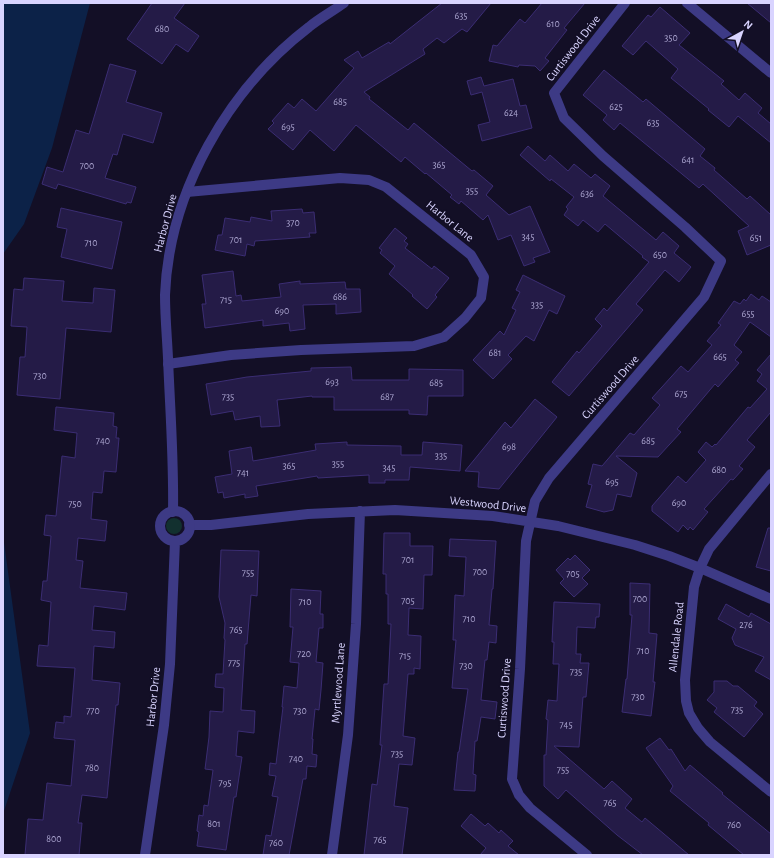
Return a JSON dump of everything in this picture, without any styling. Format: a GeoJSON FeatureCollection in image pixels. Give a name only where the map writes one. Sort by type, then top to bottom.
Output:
{"type":"FeatureCollection","features":[{"type":"Feature","properties":{"kind":"street","name":"Harbor Drive"},"geometry":{"type":"LineString","coordinates":[[173,512],[165,295],[169,259],[177,218],[206,149],[239,98],[283,49],[310,26],[344,3]]}},
{"type":"Feature","properties":{"kind":"street","name":"Curtiswood Drive"},"geometry":{"type":"LineString","coordinates":[[586,855],[530,808],[519,795],[512,779],[520,669],[526,541],[529,522],[535,501],[549,478],[704,297],[721,261],[685,227],[603,156],[564,118],[554,93],[625,3]]}},
{"type":"Feature","properties":{"kind":"street"},"geometry":{"type":"LineString","coordinates":[[687,3],[771,73]]}},
{"type":"Feature","properties":{"kind":"street","name":"Harbor Lane"},"geometry":{"type":"LineString","coordinates":[[168,364],[231,355],[301,350],[414,346],[444,337],[465,318],[481,298],[484,277],[471,255],[386,187],[369,180],[340,178],[187,192]]}},
{"type":"Feature","properties":{"kind":"street","name":"Allendale Road"},"geometry":{"type":"LineString","coordinates":[[771,474],[709,549],[700,568],[694,587],[685,680],[686,701],[689,713],[698,728],[710,742],[771,792]]}},
{"type":"Feature","properties":{"kind":"street","name":"Westwood Drive"},"geometry":{"type":"LineString","coordinates":[[189,525],[211,525],[308,514],[360,511],[395,510],[493,516],[558,526],[609,537],[669,556],[771,599]]}},
{"type":"Feature","properties":{"kind":"street","name":"Myrtlewood Lane"},"geometry":{"type":"LineString","coordinates":[[332,855],[348,735],[356,624],[360,511]]}},
{"type":"Feature","properties":{"kind":"street"},"geometry":{"type":"LineString","coordinates":[[173,512],[187,517],[189,525],[188,534],[183,539],[171,541],[165,538],[161,533],[160,522],[166,514],[173,512]]}},
{"type":"Feature","properties":{"kind":"street","name":"Harbor Drive"},"geometry":{"type":"LineString","coordinates":[[145,855],[163,733],[169,672],[175,541]]}},
{"type":"Feature","properties":{"kind":"green space"},"geometry":{"type":"Polygon","coordinates":[[[171,518],[177,518],[182,523],[180,532],[177,534],[171,534],[166,529],[166,523],[171,518]]]}},
{"type":"Feature","properties":{"kind":"water"},"geometry":{"type":"Polygon","coordinates":[[[3,3],[90,3],[52,148],[24,224],[3,254],[3,3]]]}},
{"type":"Feature","properties":{"kind":"water"},"geometry":{"type":"Polygon","coordinates":[[[3,535],[30,733],[3,814],[3,535]]]}},
{"type":"Feature","properties":{"kind":"building"},"geometry":{"type":"Polygon","coordinates":[[[152,3],[185,3],[174,18],[199,36],[188,52],[176,44],[162,64],[127,39],[152,3]]]}},
{"type":"Feature","properties":{"kind":"building"},"geometry":{"type":"Polygon","coordinates":[[[442,3],[491,3],[467,32],[462,29],[444,43],[437,38],[423,49],[425,54],[364,92],[370,97],[369,99],[408,130],[414,123],[472,171],[474,170],[493,186],[486,195],[509,215],[530,206],[550,252],[533,258],[535,262],[524,266],[511,235],[498,240],[488,215],[483,220],[461,201],[459,204],[450,197],[452,195],[426,173],[425,174],[405,157],[401,162],[356,125],[334,151],[310,130],[293,150],[268,129],[274,123],[272,121],[288,103],[294,108],[302,99],[316,111],[354,68],[344,60],[358,51],[362,58],[389,42],[390,44],[442,3]]]}},
{"type":"Feature","properties":{"kind":"building"},"geometry":{"type":"Polygon","coordinates":[[[542,3],[585,3],[564,28],[567,30],[545,58],[549,61],[540,71],[535,66],[519,65],[518,67],[489,61],[493,45],[497,46],[520,19],[525,23],[542,3]]]}},
{"type":"Feature","properties":{"kind":"building"},"geometry":{"type":"Polygon","coordinates":[[[747,3],[771,3],[771,23],[747,3]]]}},
{"type":"Feature","properties":{"kind":"building"},"geometry":{"type":"Polygon","coordinates":[[[660,7],[690,33],[679,45],[724,81],[721,84],[739,100],[745,93],[762,108],[758,113],[771,124],[771,143],[738,116],[729,127],[708,110],[709,109],[671,78],[678,69],[646,41],[633,55],[622,46],[648,15],[651,17],[660,7]]]}},
{"type":"Feature","properties":{"kind":"building"},"geometry":{"type":"Polygon","coordinates":[[[110,64],[136,71],[126,102],[162,113],[153,143],[123,134],[117,155],[113,154],[105,178],[136,187],[131,203],[127,202],[126,204],[58,184],[56,189],[42,184],[47,167],[63,172],[76,130],[89,134],[110,64]]]}},
{"type":"Feature","properties":{"kind":"building"},"geometry":{"type":"Polygon","coordinates":[[[604,70],[643,102],[646,99],[705,149],[700,156],[715,168],[714,170],[747,199],[750,196],[771,215],[771,245],[747,255],[738,231],[749,226],[703,184],[699,188],[620,123],[614,130],[603,120],[607,115],[583,95],[604,70]]]}},
{"type":"Feature","properties":{"kind":"building"},"geometry":{"type":"Polygon","coordinates":[[[481,77],[484,86],[513,79],[520,106],[526,105],[532,128],[482,141],[478,125],[490,122],[482,92],[471,95],[467,81],[481,77]]]}},
{"type":"Feature","properties":{"kind":"building"},"geometry":{"type":"Polygon","coordinates":[[[528,146],[545,161],[550,155],[568,171],[574,164],[591,178],[595,174],[610,186],[603,196],[656,240],[663,232],[679,246],[674,253],[691,267],[679,282],[665,270],[636,304],[643,310],[569,396],[552,382],[577,351],[579,353],[602,326],[595,319],[604,308],[607,311],[649,262],[605,224],[598,232],[583,220],[578,226],[564,215],[568,209],[566,207],[574,197],[551,179],[550,181],[520,155],[528,146]]]}},
{"type":"Feature","properties":{"kind":"building"},"geometry":{"type":"Polygon","coordinates":[[[61,208],[122,222],[112,269],[61,257],[67,229],[57,227],[61,208]]]}},
{"type":"Feature","properties":{"kind":"building"},"geometry":{"type":"Polygon","coordinates":[[[302,209],[303,213],[314,212],[316,233],[309,233],[310,237],[255,241],[254,246],[247,244],[245,256],[215,250],[218,235],[222,235],[225,218],[250,222],[251,217],[272,221],[271,211],[302,209]]]}},
{"type":"Feature","properties":{"kind":"building"},"geometry":{"type":"Polygon","coordinates":[[[395,228],[407,238],[404,241],[408,244],[405,248],[432,269],[434,266],[449,278],[435,295],[437,297],[427,309],[389,274],[395,266],[380,253],[382,250],[379,248],[395,228]]]}},
{"type":"Feature","properties":{"kind":"building"},"geometry":{"type":"Polygon","coordinates":[[[233,271],[236,296],[241,295],[242,301],[281,297],[279,284],[300,281],[300,284],[345,282],[346,289],[360,289],[361,312],[336,314],[336,304],[303,305],[305,329],[290,331],[289,323],[263,326],[263,320],[205,328],[202,304],[206,304],[202,275],[233,271]]]}},
{"type":"Feature","properties":{"kind":"building"},"geometry":{"type":"Polygon","coordinates":[[[523,275],[565,296],[557,314],[549,310],[534,341],[526,336],[508,355],[512,359],[493,379],[473,360],[500,331],[504,335],[516,310],[512,308],[520,292],[516,290],[523,275]]]}},
{"type":"Feature","properties":{"kind":"building"},"geometry":{"type":"Polygon","coordinates":[[[24,278],[64,281],[62,301],[93,303],[94,288],[115,290],[111,332],[66,328],[60,399],[17,395],[20,357],[25,357],[27,327],[11,326],[14,289],[23,290],[24,278]]]}},
{"type":"Feature","properties":{"kind":"building"},"geometry":{"type":"Polygon","coordinates":[[[751,294],[759,300],[762,296],[771,302],[771,337],[750,322],[734,345],[742,352],[735,360],[739,363],[718,387],[715,384],[677,429],[681,432],[658,457],[616,456],[637,473],[631,497],[617,494],[613,510],[604,512],[586,507],[592,485],[588,484],[593,464],[602,466],[630,433],[634,435],[660,405],[652,398],[681,366],[688,372],[712,345],[707,341],[721,325],[718,323],[734,301],[740,304],[744,299],[746,301],[751,294]]]}},
{"type":"Feature","properties":{"kind":"building"},"geometry":{"type":"Polygon","coordinates":[[[771,354],[771,412],[747,440],[755,447],[739,466],[743,469],[733,480],[731,479],[704,509],[708,512],[693,530],[690,527],[688,530],[683,525],[678,532],[652,511],[652,506],[678,476],[686,483],[706,460],[698,452],[706,442],[712,447],[715,444],[716,445],[748,407],[750,408],[767,389],[757,381],[762,374],[757,370],[771,354]]]}},
{"type":"Feature","properties":{"kind":"building"},"geometry":{"type":"Polygon","coordinates":[[[351,367],[352,380],[409,380],[409,369],[463,370],[463,396],[428,396],[427,415],[409,414],[409,410],[334,410],[334,397],[312,396],[277,400],[280,426],[261,427],[260,416],[235,420],[233,411],[211,415],[206,384],[247,377],[311,371],[311,368],[351,367]]]}},
{"type":"Feature","properties":{"kind":"building"},"geometry":{"type":"Polygon","coordinates":[[[535,399],[557,417],[499,489],[478,487],[479,472],[465,471],[505,422],[511,428],[535,399]]]}},
{"type":"Feature","properties":{"kind":"building"},"geometry":{"type":"Polygon","coordinates":[[[56,407],[114,413],[113,426],[117,427],[116,438],[119,438],[116,472],[104,471],[102,493],[93,492],[91,519],[107,521],[105,541],[78,538],[76,560],[83,561],[80,588],[127,593],[125,610],[94,606],[92,630],[115,632],[114,648],[94,646],[92,680],[120,683],[118,705],[116,705],[107,798],[82,795],[78,823],[82,823],[79,855],[25,855],[28,819],[43,820],[47,783],[71,786],[75,740],[54,738],[56,722],[64,723],[64,716],[71,717],[75,668],[37,666],[39,645],[48,646],[51,602],[41,600],[43,581],[47,581],[51,536],[44,535],[46,515],[56,516],[62,456],[75,458],[77,433],[54,430],[56,407]]]}},
{"type":"Feature","properties":{"kind":"building"},"geometry":{"type":"Polygon","coordinates":[[[347,442],[347,445],[401,446],[401,455],[422,455],[423,442],[462,445],[460,471],[410,467],[409,480],[385,480],[385,483],[369,483],[369,475],[318,478],[317,476],[256,486],[258,496],[245,498],[245,494],[224,498],[223,492],[218,493],[215,477],[232,474],[229,451],[251,447],[253,461],[316,450],[315,444],[347,442]]]}},
{"type":"Feature","properties":{"kind":"building"},"geometry":{"type":"Polygon","coordinates":[[[768,528],[771,528],[771,571],[756,567],[768,528]]]}},
{"type":"Feature","properties":{"kind":"building"},"geometry":{"type":"Polygon","coordinates":[[[384,533],[410,533],[410,546],[433,546],[432,575],[424,575],[423,609],[409,608],[408,635],[421,636],[420,669],[414,668],[414,674],[408,674],[403,736],[415,738],[412,765],[399,764],[394,806],[408,808],[402,855],[364,855],[372,784],[377,785],[382,745],[380,745],[384,684],[388,684],[391,624],[388,624],[386,574],[383,574],[384,533]]]}},
{"type":"Feature","properties":{"kind":"building"},"geometry":{"type":"Polygon","coordinates":[[[450,539],[496,541],[489,625],[497,626],[496,643],[489,642],[487,660],[485,660],[481,700],[497,702],[495,719],[481,717],[477,741],[475,741],[473,774],[476,775],[475,791],[454,790],[458,752],[468,689],[452,688],[456,640],[453,640],[455,595],[464,596],[466,557],[449,556],[450,539]]]}},
{"type":"Feature","properties":{"kind":"building"},"geometry":{"type":"Polygon","coordinates":[[[221,550],[259,551],[257,596],[251,595],[247,644],[245,644],[241,710],[255,711],[254,733],[238,731],[236,756],[242,757],[226,850],[197,846],[199,815],[203,816],[204,805],[208,806],[213,770],[205,769],[209,737],[210,711],[223,712],[224,688],[215,687],[216,674],[223,674],[225,640],[225,623],[219,597],[221,550]]]}},
{"type":"Feature","properties":{"kind":"building"},"geometry":{"type":"Polygon","coordinates":[[[575,555],[590,570],[582,578],[588,584],[574,597],[560,583],[564,579],[556,570],[568,558],[570,560],[575,555]]]}},
{"type":"Feature","properties":{"kind":"building"},"geometry":{"type":"Polygon","coordinates":[[[630,583],[650,584],[649,633],[657,634],[653,682],[655,682],[651,716],[622,712],[627,679],[632,615],[630,615],[630,583]]]}},
{"type":"Feature","properties":{"kind":"building"},"geometry":{"type":"Polygon","coordinates":[[[291,589],[321,591],[320,614],[323,614],[323,628],[319,628],[316,662],[323,663],[319,710],[315,709],[312,739],[312,754],[317,755],[316,767],[307,766],[306,779],[303,779],[289,855],[263,855],[266,835],[271,836],[278,797],[272,796],[276,776],[269,775],[270,763],[276,764],[284,686],[297,688],[299,663],[290,662],[293,627],[290,627],[291,589]]]}},
{"type":"Feature","properties":{"kind":"building"},"geometry":{"type":"Polygon","coordinates":[[[554,602],[600,604],[599,617],[596,617],[595,628],[577,627],[576,654],[581,654],[580,663],[589,663],[586,697],[583,697],[579,747],[554,746],[604,789],[612,781],[632,799],[625,808],[642,822],[645,818],[689,855],[643,855],[617,835],[566,790],[558,799],[544,786],[544,755],[546,755],[548,720],[546,719],[548,700],[557,701],[559,664],[553,664],[554,642],[552,642],[554,602]]]}},
{"type":"Feature","properties":{"kind":"building"},"geometry":{"type":"Polygon","coordinates":[[[726,604],[749,617],[751,613],[771,624],[771,680],[755,671],[764,657],[735,645],[732,638],[736,629],[718,619],[726,604]]]}},
{"type":"Feature","properties":{"kind":"building"},"geometry":{"type":"Polygon","coordinates":[[[714,681],[727,681],[733,686],[738,686],[757,702],[754,706],[763,714],[744,737],[714,712],[717,708],[707,700],[714,692],[714,681]]]}},
{"type":"Feature","properties":{"kind":"building"},"geometry":{"type":"Polygon","coordinates":[[[660,738],[669,750],[671,749],[685,771],[690,765],[723,793],[722,794],[771,834],[771,855],[744,855],[708,825],[709,823],[670,791],[673,786],[646,748],[660,738]]]}},
{"type":"Feature","properties":{"kind":"building"},"geometry":{"type":"Polygon","coordinates":[[[471,814],[485,826],[488,823],[499,833],[501,830],[513,841],[508,846],[519,855],[480,855],[486,848],[461,826],[471,814]]]}}]}
